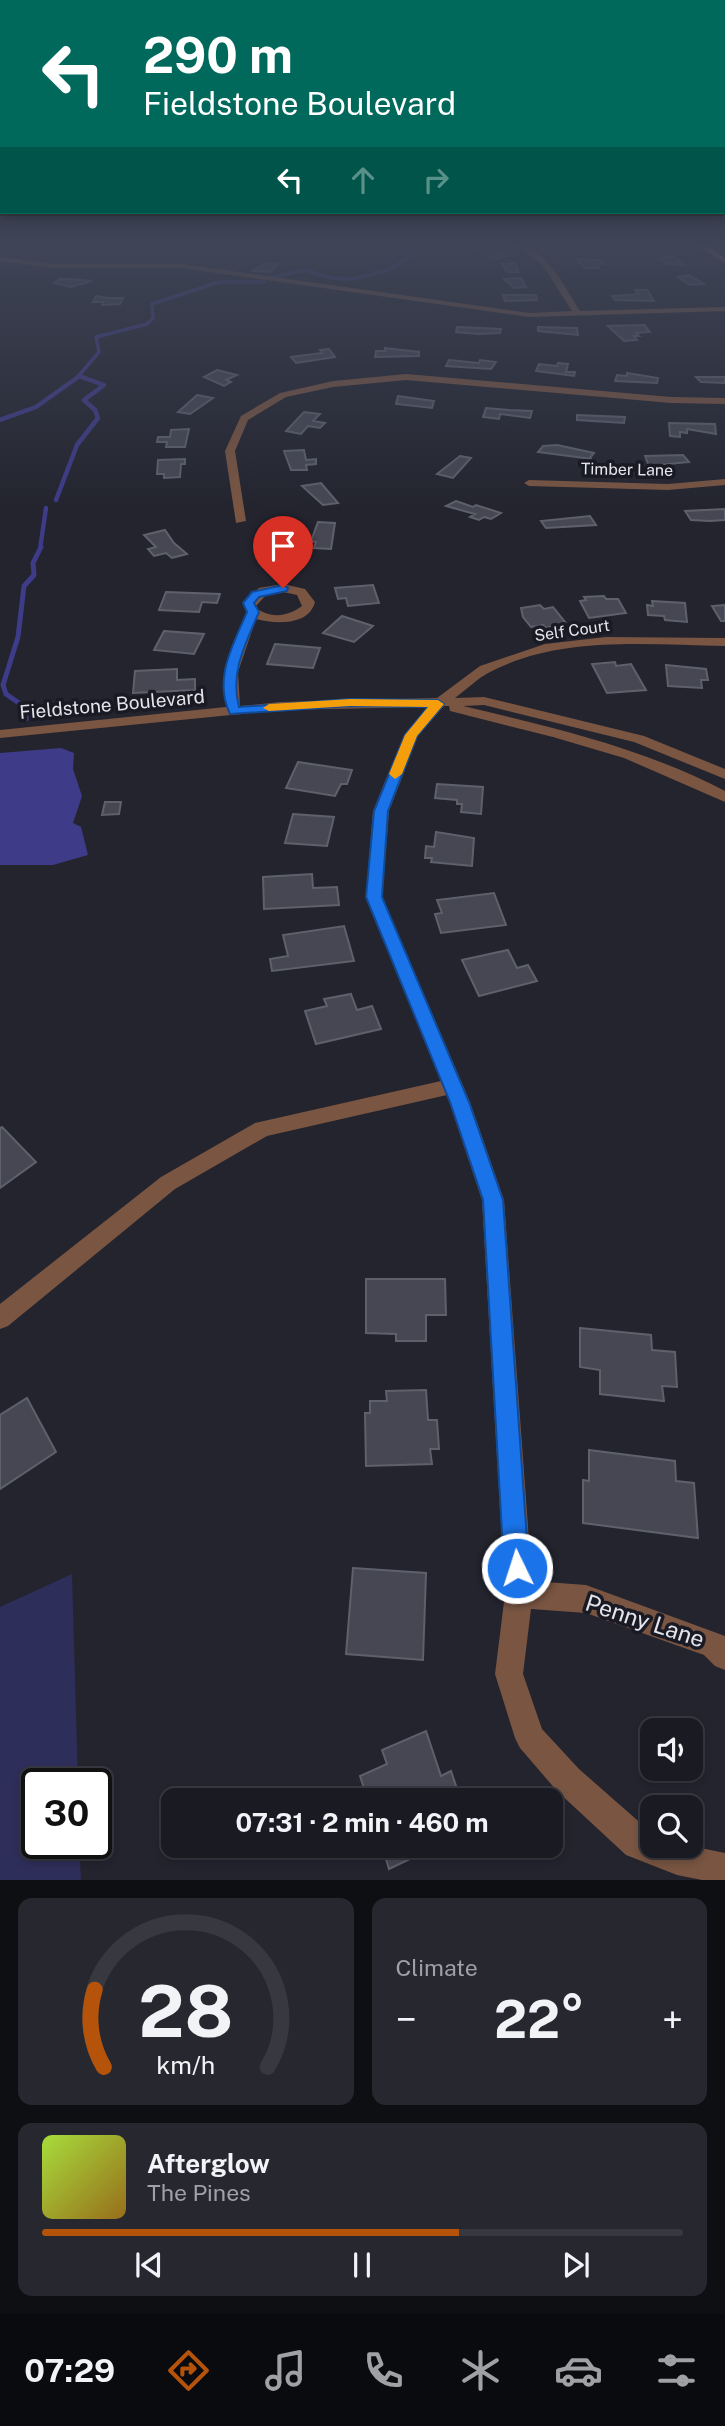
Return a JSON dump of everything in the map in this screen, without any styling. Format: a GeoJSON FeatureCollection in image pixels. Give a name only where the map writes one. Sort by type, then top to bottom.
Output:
{"type":"FeatureCollection","features":[{"type":"Feature","properties":{"kind":"street"},"geometry":{"type":"LineString","coordinates":[[240,521],[230,451],[244,418],[283,395],[333,384],[405,377],[671,400],[725,401]]}},
{"type":"Feature","properties":{"kind":"street","name":"Timber Lane"},"geometry":{"type":"LineString","coordinates":[[529,483],[668,487],[725,482]]}},
{"type":"Feature","properties":{"kind":"street"},"geometry":{"type":"LineString","coordinates":[[234,711],[228,687],[233,658],[253,612]]}},
{"type":"Feature","properties":{"kind":"street","name":"Self Court"},"geometry":{"type":"LineString","coordinates":[[438,704],[485,669],[545,648],[606,641],[725,642]]}},
{"type":"Feature","properties":{"kind":"street","name":"Fieldstone Boulevard"},"geometry":{"type":"LineString","coordinates":[[0,734],[234,711],[350,703],[438,704],[484,701],[639,738],[725,774]]}},
{"type":"Feature","properties":{"kind":"street"},"geometry":{"type":"LineString","coordinates":[[438,704],[411,735],[381,811],[374,897],[452,1086],[493,1200],[519,1594],[509,1674],[530,1738],[568,1780],[637,1844],[677,1859],[725,1869]]}},
{"type":"Feature","properties":{"kind":"street","name":"Fieldstone Boulevard"},"geometry":{"type":"LineString","coordinates":[[438,704],[603,748],[702,784],[725,797]]}},
{"type":"Feature","properties":{"kind":"street"},"geometry":{"type":"LineString","coordinates":[[4,1307],[169,1183],[262,1129],[452,1086]]}},
{"type":"Feature","properties":{"kind":"street","name":"Penny Lane"},"geometry":{"type":"LineString","coordinates":[[519,1594],[586,1599],[713,1644],[725,1656]]}},
{"type":"Feature","properties":{"kind":"shaded area"},"geometry":{"type":"Polygon","coordinates":[[[61,748],[74,753],[73,769],[82,796],[73,823],[81,827],[88,855],[53,865],[0,865],[0,753],[61,748]]]}},
{"type":"Feature","properties":{"kind":"shaded area"},"geometry":{"type":"Polygon","coordinates":[[[72,1574],[78,1768],[21,1768],[21,1859],[80,1859],[81,1880],[0,1880],[0,1607],[72,1574]]]}},
{"type":"Feature","properties":{"kind":"building"},"geometry":{"type":"Polygon","coordinates":[[[616,334],[639,336],[634,336],[637,340],[624,341],[616,334]]]}},
{"type":"Feature","properties":{"kind":"building"},"geometry":{"type":"Polygon","coordinates":[[[385,348],[419,352],[419,356],[375,357],[376,351],[385,351],[385,348]]]}},
{"type":"Feature","properties":{"kind":"building"},"geometry":{"type":"Polygon","coordinates":[[[329,349],[335,357],[296,363],[291,357],[322,353],[320,350],[329,349]]]}},
{"type":"Feature","properties":{"kind":"building"},"geometry":{"type":"Polygon","coordinates":[[[449,360],[496,362],[491,369],[446,366],[449,360]]]}},
{"type":"Feature","properties":{"kind":"building"},"geometry":{"type":"Polygon","coordinates":[[[558,363],[568,364],[566,372],[575,372],[574,376],[536,371],[539,364],[557,366],[558,363]]]}},
{"type":"Feature","properties":{"kind":"building"},"geometry":{"type":"Polygon","coordinates":[[[217,370],[237,375],[226,380],[231,382],[224,386],[204,377],[217,370]]]}},
{"type":"Feature","properties":{"kind":"building"},"geometry":{"type":"Polygon","coordinates":[[[627,373],[658,378],[657,383],[615,381],[617,375],[627,376],[627,373]]]}},
{"type":"Feature","properties":{"kind":"building"},"geometry":{"type":"Polygon","coordinates":[[[696,377],[725,377],[725,383],[701,382],[696,377]]]}},
{"type":"Feature","properties":{"kind":"building"},"geometry":{"type":"Polygon","coordinates":[[[197,395],[213,398],[190,414],[178,412],[197,395]]]}},
{"type":"Feature","properties":{"kind":"building"},"geometry":{"type":"Polygon","coordinates":[[[398,396],[434,401],[432,408],[396,404],[398,396]]]}},
{"type":"Feature","properties":{"kind":"building"},"geometry":{"type":"Polygon","coordinates":[[[486,408],[532,411],[530,418],[500,414],[499,419],[483,417],[486,408]]]}},
{"type":"Feature","properties":{"kind":"building"},"geometry":{"type":"Polygon","coordinates":[[[304,412],[320,414],[313,421],[325,423],[320,428],[308,426],[301,434],[286,431],[304,412]]]}},
{"type":"Feature","properties":{"kind":"building"},"geometry":{"type":"Polygon","coordinates":[[[577,415],[625,417],[624,423],[577,420],[577,415]]]}},
{"type":"Feature","properties":{"kind":"building"},"geometry":{"type":"Polygon","coordinates":[[[669,423],[715,424],[716,434],[687,429],[687,433],[680,432],[680,437],[670,436],[669,423]]]}},
{"type":"Feature","properties":{"kind":"building"},"geometry":{"type":"Polygon","coordinates":[[[189,429],[185,447],[166,447],[167,442],[157,442],[158,437],[170,437],[171,430],[189,429]]]}},
{"type":"Feature","properties":{"kind":"building"},"geometry":{"type":"Polygon","coordinates":[[[557,445],[594,453],[589,459],[538,452],[543,446],[557,445]]]}},
{"type":"Feature","properties":{"kind":"building"},"geometry":{"type":"Polygon","coordinates":[[[304,450],[306,460],[316,459],[316,464],[306,465],[307,470],[291,470],[284,451],[304,450]]]}},
{"type":"Feature","properties":{"kind":"building"},"geometry":{"type":"Polygon","coordinates":[[[683,455],[689,462],[649,466],[645,456],[683,455]]]}},
{"type":"Feature","properties":{"kind":"building"},"geometry":{"type":"Polygon","coordinates":[[[460,456],[471,458],[453,478],[437,474],[460,456]]]}},
{"type":"Feature","properties":{"kind":"building"},"geometry":{"type":"Polygon","coordinates":[[[185,459],[185,464],[181,464],[180,477],[164,478],[164,474],[157,474],[158,460],[185,459]]]}},
{"type":"Feature","properties":{"kind":"building"},"geometry":{"type":"Polygon","coordinates":[[[321,483],[338,503],[323,505],[302,486],[321,483]]]}},
{"type":"Feature","properties":{"kind":"building"},"geometry":{"type":"Polygon","coordinates":[[[456,501],[501,513],[491,519],[484,517],[479,520],[470,517],[475,514],[446,506],[456,501]]]}},
{"type":"Feature","properties":{"kind":"building"},"geometry":{"type":"Polygon","coordinates":[[[725,509],[725,520],[710,521],[691,520],[685,511],[725,509]]]}},
{"type":"Feature","properties":{"kind":"building"},"geometry":{"type":"Polygon","coordinates":[[[590,516],[596,525],[546,528],[541,521],[590,516]]]}},
{"type":"Feature","properties":{"kind":"building"},"geometry":{"type":"Polygon","coordinates":[[[318,522],[335,523],[331,549],[314,548],[316,542],[311,541],[318,522]]]}},
{"type":"Feature","properties":{"kind":"building"},"geometry":{"type":"Polygon","coordinates":[[[165,530],[174,543],[187,554],[172,558],[166,553],[154,556],[148,549],[156,547],[144,535],[165,530]]]}},
{"type":"Feature","properties":{"kind":"building"},"geometry":{"type":"Polygon","coordinates":[[[373,585],[379,603],[348,606],[346,598],[338,599],[335,588],[373,585]]]}},
{"type":"Feature","properties":{"kind":"building"},"geometry":{"type":"Polygon","coordinates":[[[166,592],[220,594],[217,603],[202,602],[199,612],[159,610],[166,592]]]}},
{"type":"Feature","properties":{"kind":"building"},"geometry":{"type":"Polygon","coordinates":[[[604,596],[606,599],[618,599],[626,613],[589,618],[580,601],[586,600],[584,597],[604,596]]]}},
{"type":"Feature","properties":{"kind":"building"},"geometry":{"type":"Polygon","coordinates":[[[652,601],[685,603],[687,622],[648,615],[647,605],[653,606],[652,601]]]}},
{"type":"Feature","properties":{"kind":"building"},"geometry":{"type":"Polygon","coordinates":[[[540,605],[544,609],[553,607],[565,622],[546,628],[543,625],[531,627],[523,617],[521,608],[540,605]]]}},
{"type":"Feature","properties":{"kind":"building"},"geometry":{"type":"Polygon","coordinates":[[[725,605],[725,621],[721,621],[712,606],[725,605]]]}},
{"type":"Feature","properties":{"kind":"building"},"geometry":{"type":"Polygon","coordinates":[[[342,616],[373,626],[354,642],[323,633],[342,616]]]}},
{"type":"Feature","properties":{"kind":"building"},"geometry":{"type":"Polygon","coordinates":[[[164,631],[204,634],[194,654],[154,650],[164,631]]]}},
{"type":"Feature","properties":{"kind":"building"},"geometry":{"type":"Polygon","coordinates":[[[275,644],[320,648],[313,668],[267,664],[275,644]]]}},
{"type":"Feature","properties":{"kind":"building"},"geometry":{"type":"Polygon","coordinates":[[[615,662],[616,666],[631,664],[646,690],[607,693],[592,664],[615,662]]]}},
{"type":"Feature","properties":{"kind":"building"},"geometry":{"type":"Polygon","coordinates":[[[666,665],[706,669],[708,680],[701,680],[702,688],[668,686],[666,665]]]}},
{"type":"Feature","properties":{"kind":"building"},"geometry":{"type":"Polygon","coordinates":[[[177,669],[177,680],[195,679],[195,690],[133,693],[135,671],[177,669]]]}},
{"type":"Feature","properties":{"kind":"building"},"geometry":{"type":"Polygon","coordinates":[[[298,762],[352,770],[347,784],[341,784],[335,796],[286,788],[298,762]]]}},
{"type":"Feature","properties":{"kind":"building"},"geometry":{"type":"Polygon","coordinates":[[[437,784],[483,787],[481,814],[461,812],[462,804],[457,804],[457,800],[435,798],[437,784]]]}},
{"type":"Feature","properties":{"kind":"building"},"geometry":{"type":"Polygon","coordinates":[[[105,802],[121,802],[119,814],[102,815],[105,802]]]}},
{"type":"Feature","properties":{"kind":"building"},"geometry":{"type":"Polygon","coordinates":[[[293,814],[334,817],[327,846],[285,843],[293,814]]]}},
{"type":"Feature","properties":{"kind":"building"},"geometry":{"type":"Polygon","coordinates":[[[436,832],[474,838],[472,866],[431,862],[432,858],[425,858],[426,846],[434,847],[436,832]]]}},
{"type":"Feature","properties":{"kind":"building"},"geometry":{"type":"Polygon","coordinates":[[[312,874],[313,888],[337,887],[339,905],[264,909],[263,877],[312,874]]]}},
{"type":"Feature","properties":{"kind":"building"},"geometry":{"type":"Polygon","coordinates":[[[494,893],[506,925],[441,933],[435,914],[442,913],[437,900],[494,893]]]}},
{"type":"Feature","properties":{"kind":"building"},"geometry":{"type":"Polygon","coordinates":[[[344,926],[354,961],[272,971],[270,959],[288,956],[283,935],[344,926]]]}},
{"type":"Feature","properties":{"kind":"building"},"geometry":{"type":"Polygon","coordinates":[[[508,950],[517,968],[528,965],[537,981],[479,996],[462,960],[508,950]]]}},
{"type":"Feature","properties":{"kind":"building"},"geometry":{"type":"Polygon","coordinates":[[[351,994],[357,1010],[372,1006],[381,1029],[316,1044],[305,1011],[327,1006],[324,999],[351,994]]]}},
{"type":"Feature","properties":{"kind":"building"},"geometry":{"type":"Polygon","coordinates":[[[2,1127],[36,1162],[0,1188],[0,1128],[2,1127]]]}},
{"type":"Feature","properties":{"kind":"building"},"geometry":{"type":"Polygon","coordinates":[[[366,1279],[445,1279],[446,1315],[426,1315],[426,1341],[396,1341],[396,1334],[366,1333],[366,1279]]]}},
{"type":"Feature","properties":{"kind":"building"},"geometry":{"type":"Polygon","coordinates":[[[580,1328],[651,1335],[652,1350],[675,1352],[677,1387],[662,1386],[664,1401],[600,1394],[600,1370],[580,1367],[580,1328]]]}},
{"type":"Feature","properties":{"kind":"building"},"geometry":{"type":"Polygon","coordinates":[[[426,1390],[428,1420],[437,1420],[439,1449],[430,1449],[432,1464],[366,1466],[365,1413],[370,1413],[370,1401],[387,1401],[386,1391],[426,1390]]]}},
{"type":"Feature","properties":{"kind":"building"},"geometry":{"type":"Polygon","coordinates":[[[27,1398],[56,1452],[0,1489],[0,1415],[27,1398]]]}},
{"type":"Feature","properties":{"kind":"building"},"geometry":{"type":"Polygon","coordinates":[[[589,1450],[675,1461],[676,1481],[694,1483],[698,1538],[583,1523],[583,1480],[589,1481],[589,1450]]]}},
{"type":"Feature","properties":{"kind":"building"},"geometry":{"type":"Polygon","coordinates":[[[353,1568],[426,1573],[423,1660],[346,1654],[353,1568]]]}},
{"type":"Feature","properties":{"kind":"building"},"geometry":{"type":"Polygon","coordinates":[[[426,1731],[441,1776],[451,1771],[457,1788],[364,1788],[360,1776],[387,1764],[382,1750],[426,1731]]]}},
{"type":"Feature","properties":{"kind":"building"},"geometry":{"type":"Polygon","coordinates":[[[386,1858],[412,1858],[389,1869],[386,1858]]]}},
{"type":"Feature","properties":{"kind":"waterway"},"geometry":{"type":"LineString","coordinates":[[78,376],[99,352],[96,337],[109,334]]}},
{"type":"Feature","properties":{"kind":"waterway"},"geometry":{"type":"LineString","coordinates":[[78,376],[87,379]]}},
{"type":"Feature","properties":{"kind":"waterway"},"geometry":{"type":"LineString","coordinates":[[56,500],[77,445],[98,418],[95,410],[84,400],[104,385],[82,377]]}},
{"type":"Feature","properties":{"kind":"waterway"},"geometry":{"type":"LineString","coordinates":[[0,420],[36,407],[77,378]]}},
{"type":"Feature","properties":{"kind":"waterway"},"geometry":{"type":"LineString","coordinates":[[40,549],[46,508]]}},
{"type":"Feature","properties":{"kind":"waterway"},"geometry":{"type":"LineString","coordinates":[[26,719],[26,708],[6,694],[3,685],[18,637],[24,586],[34,575],[33,563],[40,549]]}},
{"type":"Feature","properties":{"kind":"slow traffic"},"geometry":{"type":"LineString","coordinates":[[269,708],[350,703],[438,704],[411,735],[395,774]]}},
{"type":"Feature","properties":{"kind":"route"},"geometry":{"type":"LineString","coordinates":[[283,588],[256,594],[248,603],[253,612],[233,658],[228,687],[234,711],[350,703],[438,704],[411,735],[381,811],[374,897],[460,1102],[493,1200],[517,1568]]}}]}
